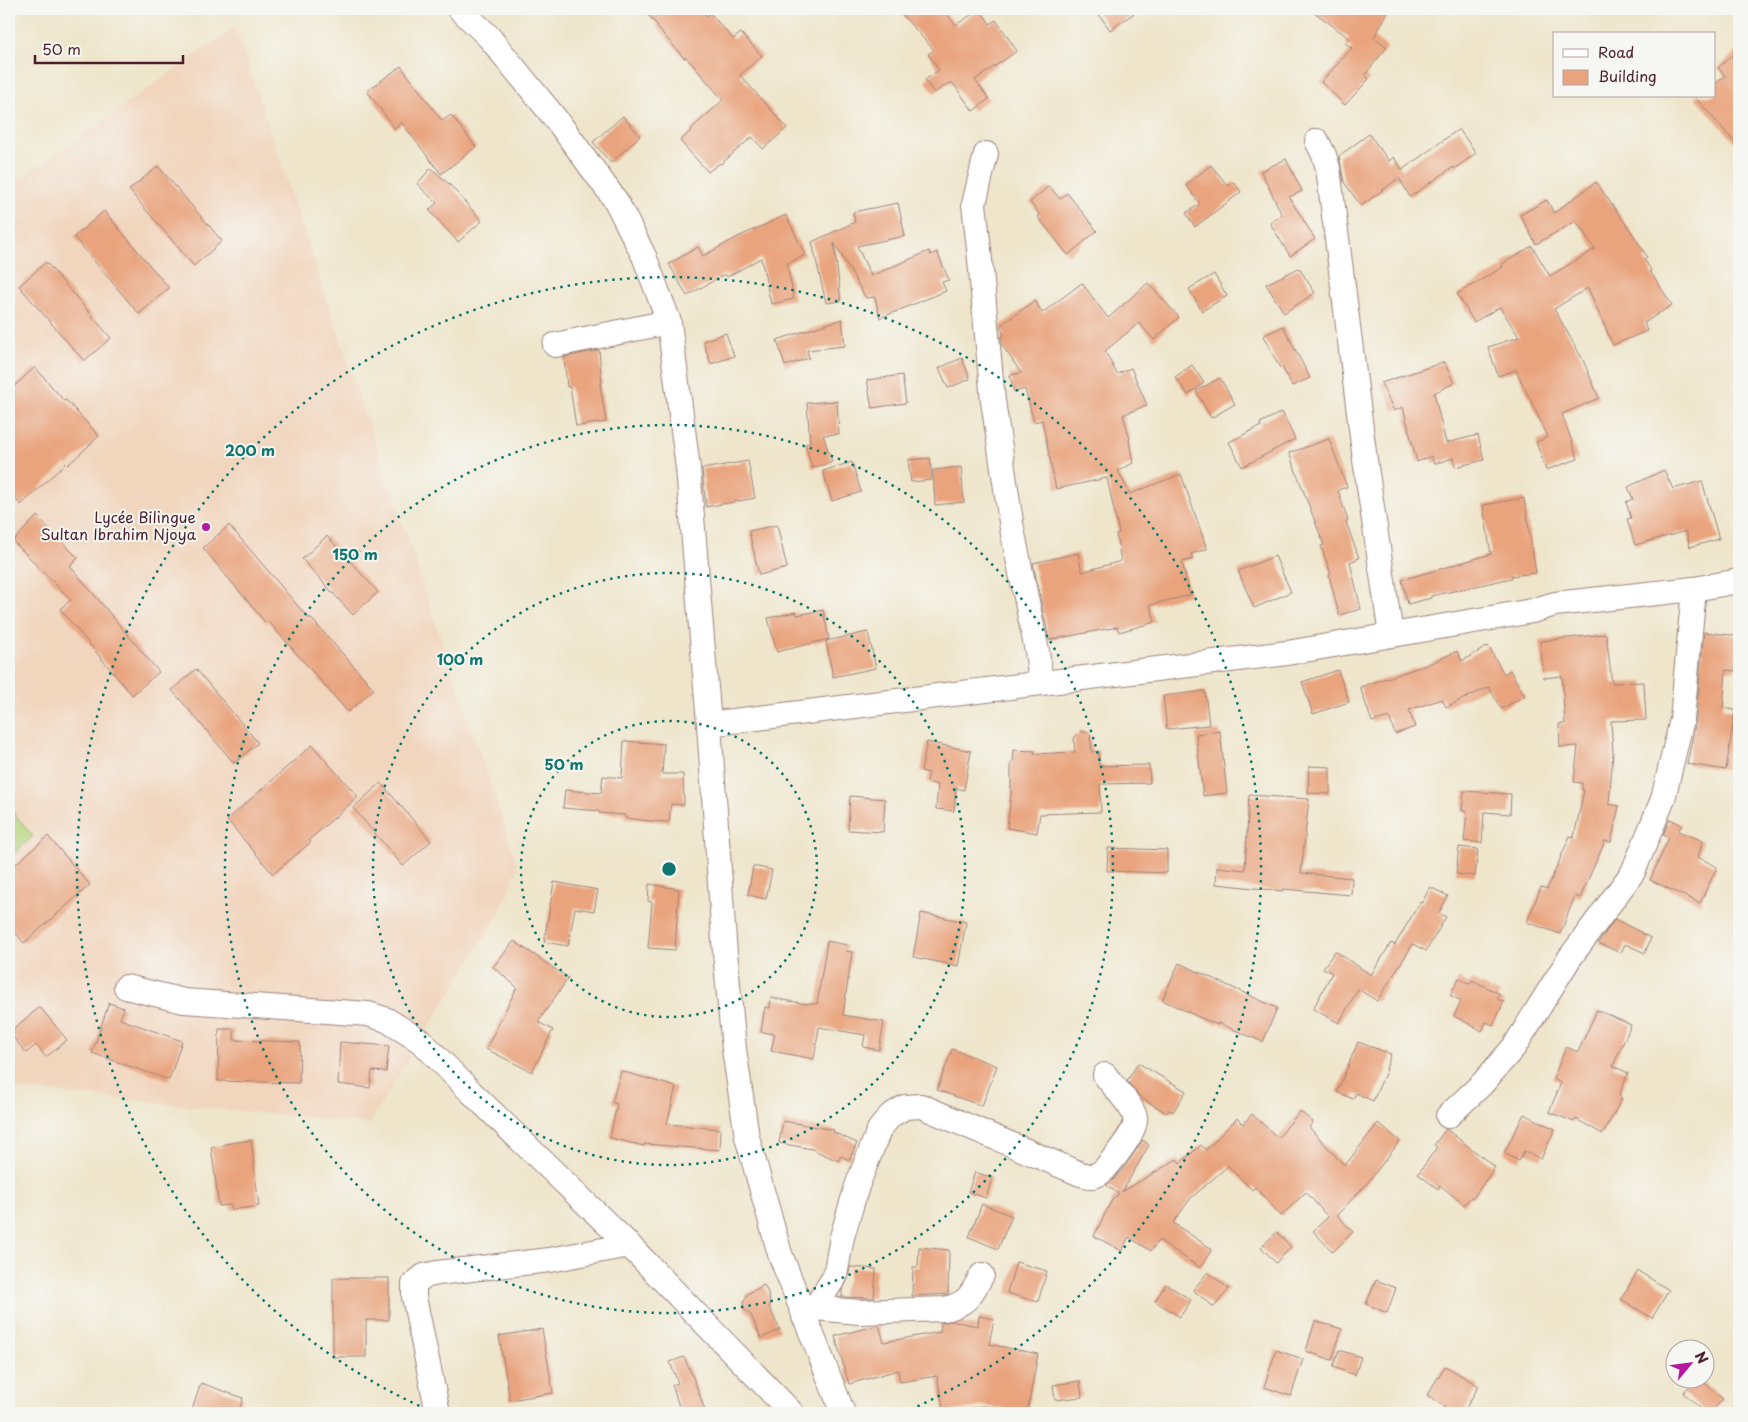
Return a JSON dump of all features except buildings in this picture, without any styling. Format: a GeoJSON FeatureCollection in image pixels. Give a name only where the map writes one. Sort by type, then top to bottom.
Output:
{"type":"FeatureCollection","features":[{"type":"Feature","properties":{"kind":"street"},"geometry":{"type":"LineString","coordinates":[[460,9],[467,14],[494,44],[559,123],[608,189],[644,256],[669,322],[688,468],[710,724],[734,1049],[747,1137],[780,1254],[810,1312],[843,1413]]}},
{"type":"Feature","properties":{"kind":"street"},"geometry":{"type":"LineString","coordinates":[[1317,141],[1328,168],[1365,460],[1391,635]]}},
{"type":"Feature","properties":{"kind":"street"},"geometry":{"type":"LineString","coordinates":[[986,154],[974,204],[980,249],[993,401],[1012,528],[1041,683]]}},
{"type":"Feature","properties":{"kind":"street"},"geometry":{"type":"LineString","coordinates":[[555,346],[669,322]]}},
{"type":"Feature","properties":{"kind":"street"},"geometry":{"type":"LineString","coordinates":[[710,724],[1287,653],[1532,611],[1555,604],[1694,590],[1739,581]]}},
{"type":"Feature","properties":{"kind":"street"},"geometry":{"type":"LineString","coordinates":[[1448,1116],[1482,1084],[1514,1047],[1569,959],[1633,872],[1663,799],[1682,719],[1694,590]]}},
{"type":"Feature","properties":{"kind":"street"},"geometry":{"type":"LineString","coordinates":[[126,987],[184,1001],[368,1014],[387,1020],[422,1042],[629,1246],[792,1413]]}},
{"type":"Feature","properties":{"kind":"street"},"geometry":{"type":"LineString","coordinates":[[810,1312],[835,1276],[842,1237],[856,1186],[879,1130],[890,1116],[905,1107],[921,1106],[1069,1170],[1091,1177],[1098,1175],[1104,1170],[1135,1127],[1135,1116],[1131,1108],[1105,1075]]}},
{"type":"Feature","properties":{"kind":"street"},"geometry":{"type":"LineString","coordinates":[[438,1413],[414,1297],[414,1284],[424,1276],[437,1273],[550,1260],[629,1246]]}},
{"type":"Feature","properties":{"kind":"street"},"geometry":{"type":"LineString","coordinates":[[810,1312],[951,1308],[968,1299],[982,1275]]}},
{"type":"Feature","properties":{"kind":"shaded area","name":"Lycée Bilingue Sultan Ibrahim Njoya"},"geometry":{"type":"Polygon","coordinates":[[[235,27],[518,867],[501,910],[369,1124],[9,1088],[9,187],[235,27]]]}},
{"type":"Feature","properties":{"kind":"green space"},"geometry":{"type":"Polygon","coordinates":[[[9,808],[33,836],[9,858],[9,808]]]}},
{"type":"Feature","properties":{"kind":"place","name":"Lycée Bilingue Sultan Ibrahim Njoya"},"geometry":{"type":"Point","coordinates":[206,527]}}]}
